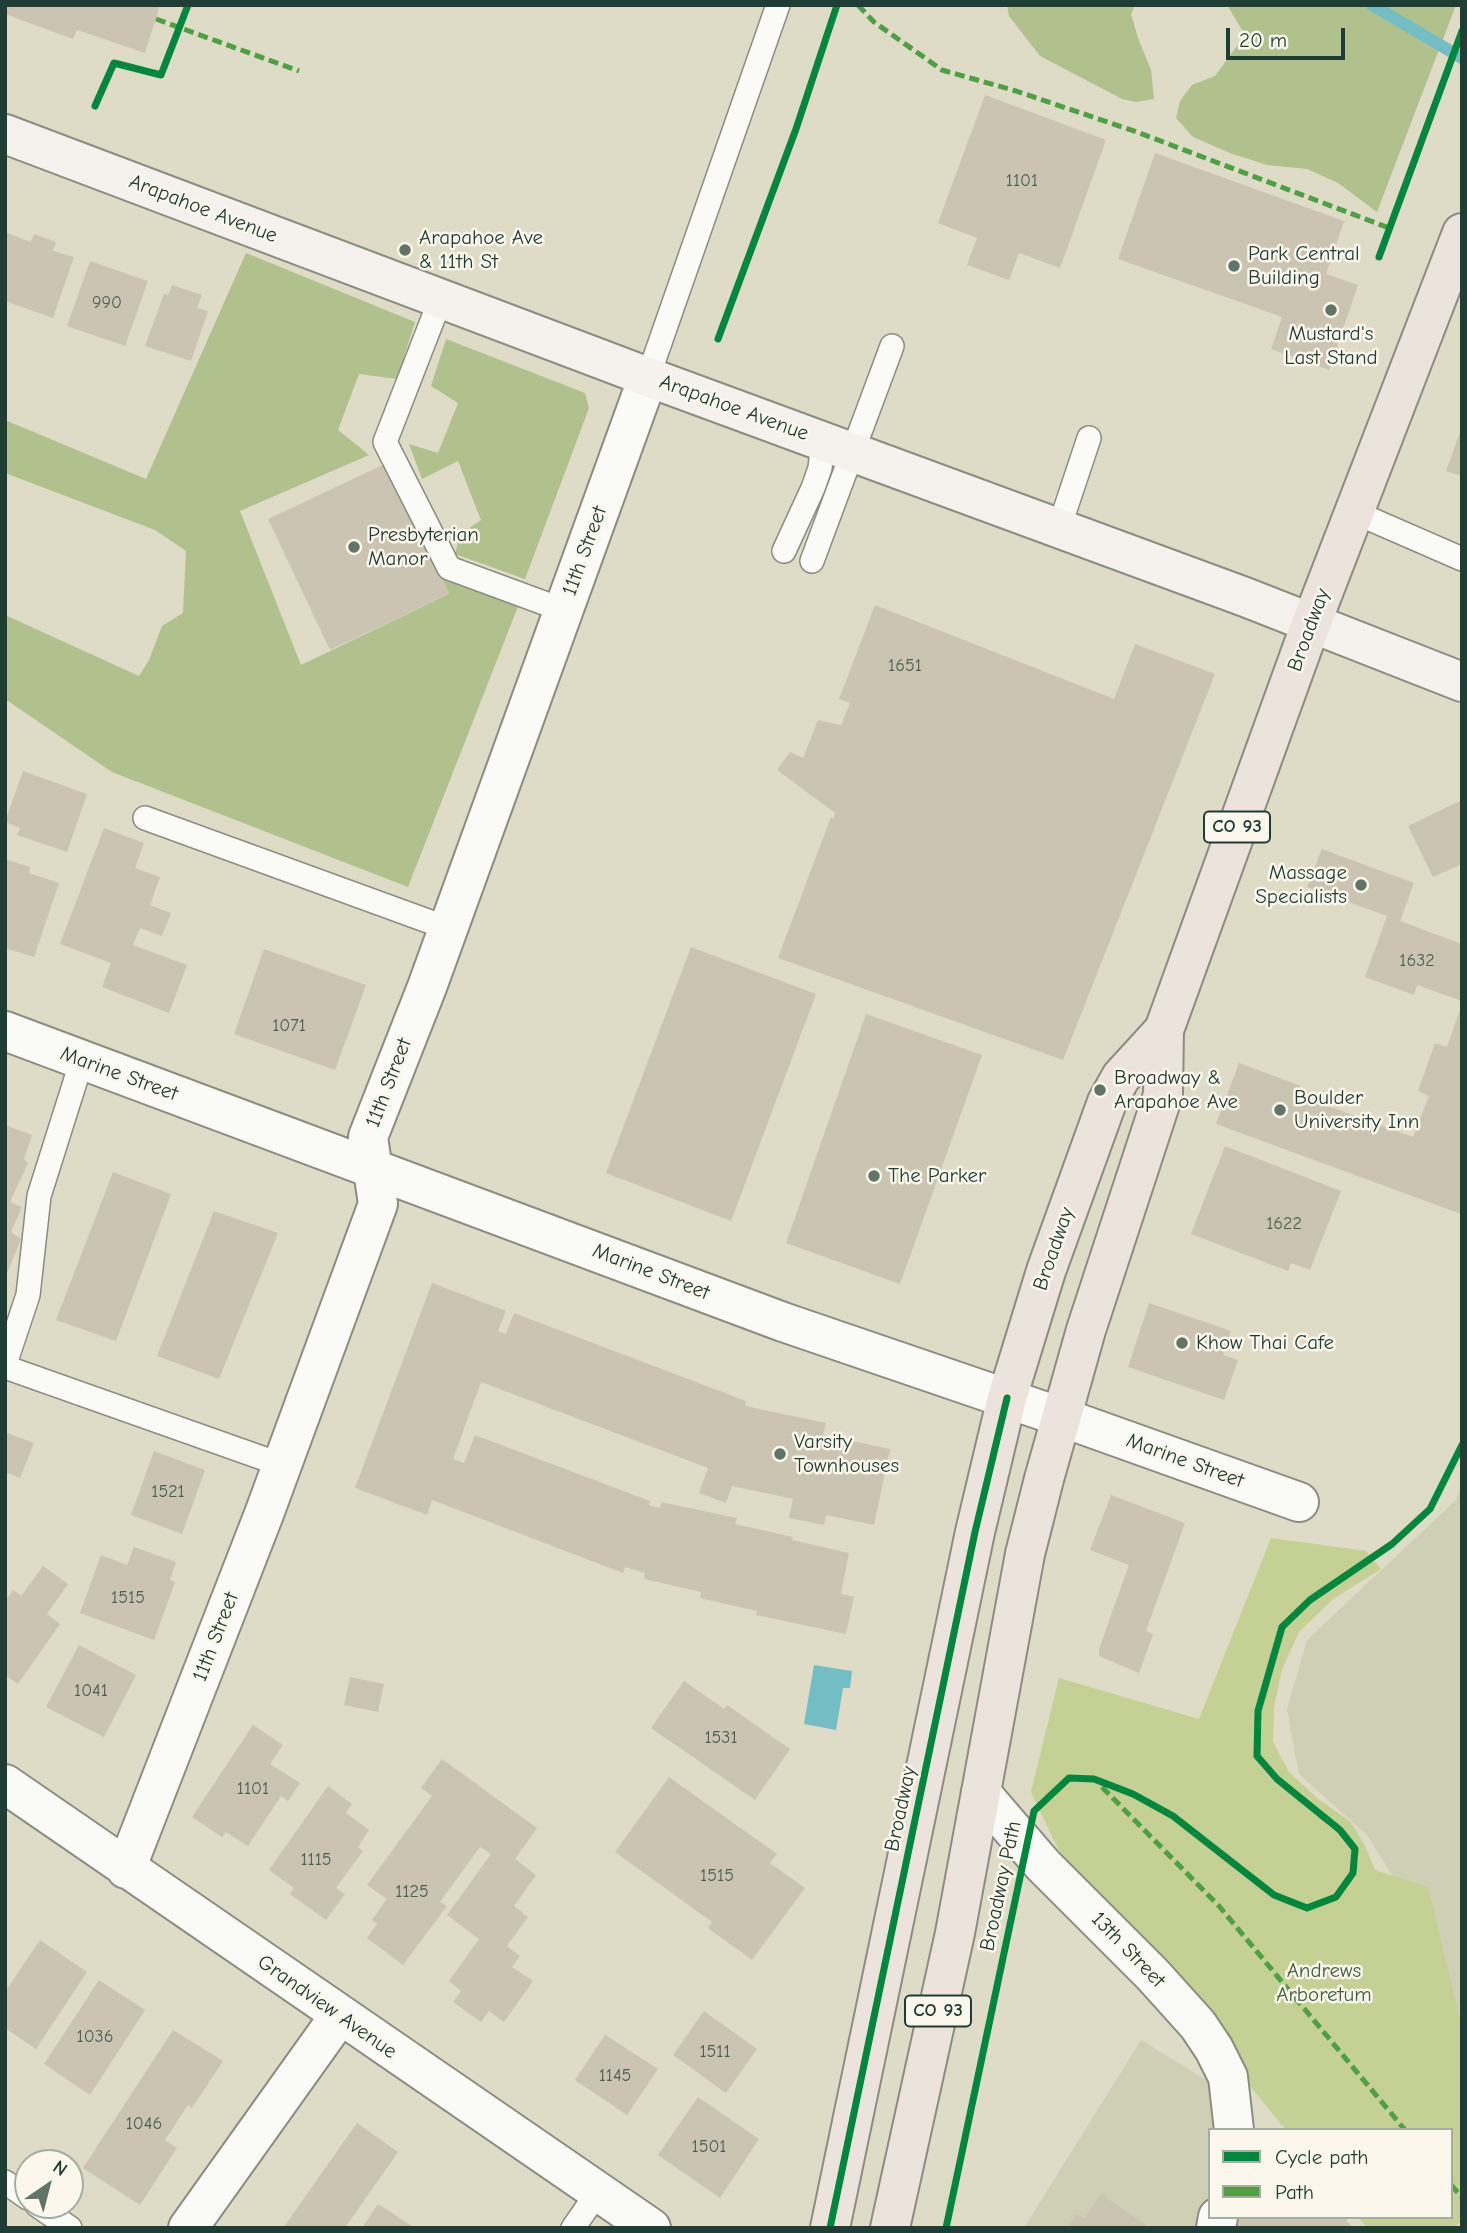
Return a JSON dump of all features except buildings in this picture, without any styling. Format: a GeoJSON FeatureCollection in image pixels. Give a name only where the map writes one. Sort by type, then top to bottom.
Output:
{"type":"FeatureCollection","features":[{"type":"Feature","properties":{"kind":"main road","name":"Broadway"},"geometry":{"type":"LineString","coordinates":[[890,2228],[952,1946],[1026,1555],[1086,1330],[1163,1095],[1164,1030],[1311,624],[1462,233]]}},
{"type":"Feature","properties":{"kind":"main road","name":"Broadway"},"geometry":{"type":"LineString","coordinates":[[830,2227],[975,1532],[1007,1398],[1046,1271],[1107,1102],[1121,1077],[1164,1030]]}},
{"type":"Feature","properties":{"kind":"street","name":"Arapahoe Avenue"},"geometry":{"type":"LineString","coordinates":[[5,134],[648,377],[1059,528],[1462,682]]}},
{"type":"Feature","properties":{"kind":"street","name":"11th Street"},"geometry":{"type":"LineString","coordinates":[[126,1869],[282,1465],[378,1204],[368,1137],[447,929],[648,377]]}},
{"type":"Feature","properties":{"kind":"street","name":"Marine Street"},"geometry":{"type":"LineString","coordinates":[[5,1031],[783,1322],[1299,1502]]}},
{"type":"Feature","properties":{"kind":"street","name":"Grandview Avenue"},"geometry":{"type":"LineString","coordinates":[[5,1784],[651,2228]]}},
{"type":"Feature","properties":{"kind":"street","name":"13th Street"},"geometry":{"type":"LineString","coordinates":[[981,1793],[1043,1866],[1097,1918],[1198,2025],[1228,2077],[1234,2128]]}},
{"type":"Feature","properties":{"kind":"street"},"geometry":{"type":"LineString","coordinates":[[188,2228],[340,2015]]}},
{"type":"Feature","properties":{"kind":"lane"},"geometry":{"type":"LineString","coordinates":[[648,377],[778,5]]}},
{"type":"Feature","properties":{"kind":"lane"},"geometry":{"type":"LineString","coordinates":[[441,299],[385,442],[449,568],[563,610]]}},
{"type":"Feature","properties":{"kind":"lane"},"geometry":{"type":"LineString","coordinates":[[784,551],[820,468],[838,447],[892,346]]}},
{"type":"Feature","properties":{"kind":"lane"},"geometry":{"type":"LineString","coordinates":[[1059,528],[1089,439]]}},
{"type":"Feature","properties":{"kind":"lane"},"geometry":{"type":"LineString","coordinates":[[812,561],[838,447]]}},
{"type":"Feature","properties":{"kind":"lane"},"geometry":{"type":"LineString","coordinates":[[1354,512],[1462,559]]}},
{"type":"Feature","properties":{"kind":"lane"},"geometry":{"type":"LineString","coordinates":[[145,818],[447,929]]}},
{"type":"Feature","properties":{"kind":"lane"},"geometry":{"type":"LineString","coordinates":[[82,1060],[39,1196],[28,1295],[5,1365],[282,1465]]}},
{"type":"Feature","properties":{"kind":"lane"},"geometry":{"type":"LineString","coordinates":[[573,2228],[598,2192]]}},
{"type":"Feature","properties":{"kind":"shaded area"},"geometry":{"type":"Polygon","coordinates":[[[1462,1483],[1462,2135],[1412,1907],[1367,1835],[1299,1774],[1287,1709],[1307,1640],[1456,1500],[1462,1483]]]}},
{"type":"Feature","properties":{"kind":"shaded area"},"geometry":{"type":"Polygon","coordinates":[[[1141,2040],[1217,2087],[1249,2128],[1208,2128],[1208,2219],[1327,2228],[1024,2228],[1141,2040]]]}},
{"type":"Feature","properties":{"kind":"green space"},"geometry":{"type":"Polygon","coordinates":[[[1007,5],[1135,5],[1131,14],[1151,70],[1154,99],[1136,102],[1122,99],[1040,56],[1009,16],[1007,5]]]}},
{"type":"Feature","properties":{"kind":"green space"},"geometry":{"type":"Polygon","coordinates":[[[1227,5],[1456,5],[1377,212],[1338,183],[1307,169],[1267,165],[1193,137],[1176,118],[1180,101],[1192,85],[1215,76],[1245,35],[1227,5]]]}},
{"type":"Feature","properties":{"kind":"green space"},"geometry":{"type":"Polygon","coordinates":[[[246,253],[415,322],[397,379],[359,374],[338,430],[369,455],[240,511],[301,665],[449,594],[440,575],[519,604],[408,887],[112,772],[5,699],[5,615],[139,676],[149,660],[162,626],[183,613],[186,551],[155,530],[5,473],[5,420],[146,479],[246,253]]]}},
{"type":"Feature","properties":{"kind":"green space"},"geometry":{"type":"Polygon","coordinates":[[[446,339],[585,393],[589,408],[525,579],[455,554],[460,534],[481,520],[458,461],[422,479],[409,444],[438,453],[458,403],[431,386],[446,339]]]}},
{"type":"Feature","properties":{"kind":"green space","name":"Andrews Arboretum"},"geometry":{"type":"Polygon","coordinates":[[[1271,1538],[1366,1551],[1381,1569],[1333,1599],[1299,1632],[1282,1669],[1274,1707],[1273,1742],[1289,1772],[1317,1798],[1351,1822],[1375,1870],[1428,1887],[1462,2028],[1462,2221],[1452,2228],[1367,2228],[1360,2219],[1453,2219],[1453,2128],[1284,2128],[1062,1857],[1031,1792],[1059,1678],[1199,1719],[1271,1538]]]}},
{"type":"Feature","properties":{"kind":"water"},"geometry":{"type":"Polygon","coordinates":[[[814,1665],[852,1671],[850,1688],[843,1688],[836,1730],[804,1724],[814,1665]]]}},
{"type":"Feature","properties":{"kind":"waterway"},"geometry":{"type":"LineString","coordinates":[[1372,5],[1462,58]]}},
{"type":"Feature","properties":{"kind":"marked path"},"geometry":{"type":"LineString","coordinates":[[858,5],[874,22],[942,70],[1016,91],[1137,132],[1389,228]]}},
{"type":"Feature","properties":{"kind":"marked path"},"geometry":{"type":"LineString","coordinates":[[156,19],[299,71]]}},
{"type":"Feature","properties":{"kind":"marked path"},"geometry":{"type":"LineString","coordinates":[[1102,1787],[1219,1906],[1403,2128]]}},
{"type":"Feature","properties":{"kind":"marked path"},"geometry":{"type":"LineString","coordinates":[[1453,2187],[1462,2197]]}},
{"type":"Feature","properties":{"kind":"cycle path"},"geometry":{"type":"LineString","coordinates":[[95,106],[114,63],[161,75],[188,5]]}},
{"type":"Feature","properties":{"kind":"cycle path"},"geometry":{"type":"LineString","coordinates":[[718,339],[796,129],[837,5]]}},
{"type":"Feature","properties":{"kind":"cycle path"},"geometry":{"type":"LineString","coordinates":[[1379,257],[1462,31]]}},
{"type":"Feature","properties":{"kind":"cycle path"},"geometry":{"type":"LineString","coordinates":[[830,2228],[975,1532],[1007,1398]]}},
{"type":"Feature","properties":{"kind":"cycle path","name":"Broadway Path"},"geometry":{"type":"LineString","coordinates":[[946,2228],[1034,1811],[1069,1778],[1094,1779],[1133,1794],[1173,1816],[1274,1895],[1307,1908],[1336,1897],[1353,1873],[1355,1849],[1340,1830],[1277,1779],[1257,1756],[1258,1711],[1282,1627],[1310,1600],[1392,1544],[1430,1509],[1462,1445]]}},
{"type":"Feature","properties":{"kind":"place","name":"Arapahoe Ave & 11th St"},"geometry":{"type":"Point","coordinates":[405,250]}},
{"type":"Feature","properties":{"kind":"place","name":"Park Central Building"},"geometry":{"type":"Point","coordinates":[1234,266]}},
{"type":"Feature","properties":{"kind":"place","name":"Mustard's Last Stand"},"geometry":{"type":"Point","coordinates":[1331,310]}},
{"type":"Feature","properties":{"kind":"place","name":"Presbyterian Manor"},"geometry":{"type":"Point","coordinates":[354,547]}},
{"type":"Feature","properties":{"kind":"place","name":"Massage Specialists"},"geometry":{"type":"Point","coordinates":[1361,885]}},
{"type":"Feature","properties":{"kind":"place","name":"Broadway & Arapahoe Ave"},"geometry":{"type":"Point","coordinates":[1100,1090]}},
{"type":"Feature","properties":{"kind":"place","name":"Boulder University Inn"},"geometry":{"type":"Point","coordinates":[1280,1110]}},
{"type":"Feature","properties":{"kind":"place","name":"The Parker"},"geometry":{"type":"Point","coordinates":[874,1176]}},
{"type":"Feature","properties":{"kind":"place","name":"Khow Thai Cafe"},"geometry":{"type":"Point","coordinates":[1182,1343]}},
{"type":"Feature","properties":{"kind":"place","name":"Varsity Townhouses"},"geometry":{"type":"Point","coordinates":[780,1454]}}]}
